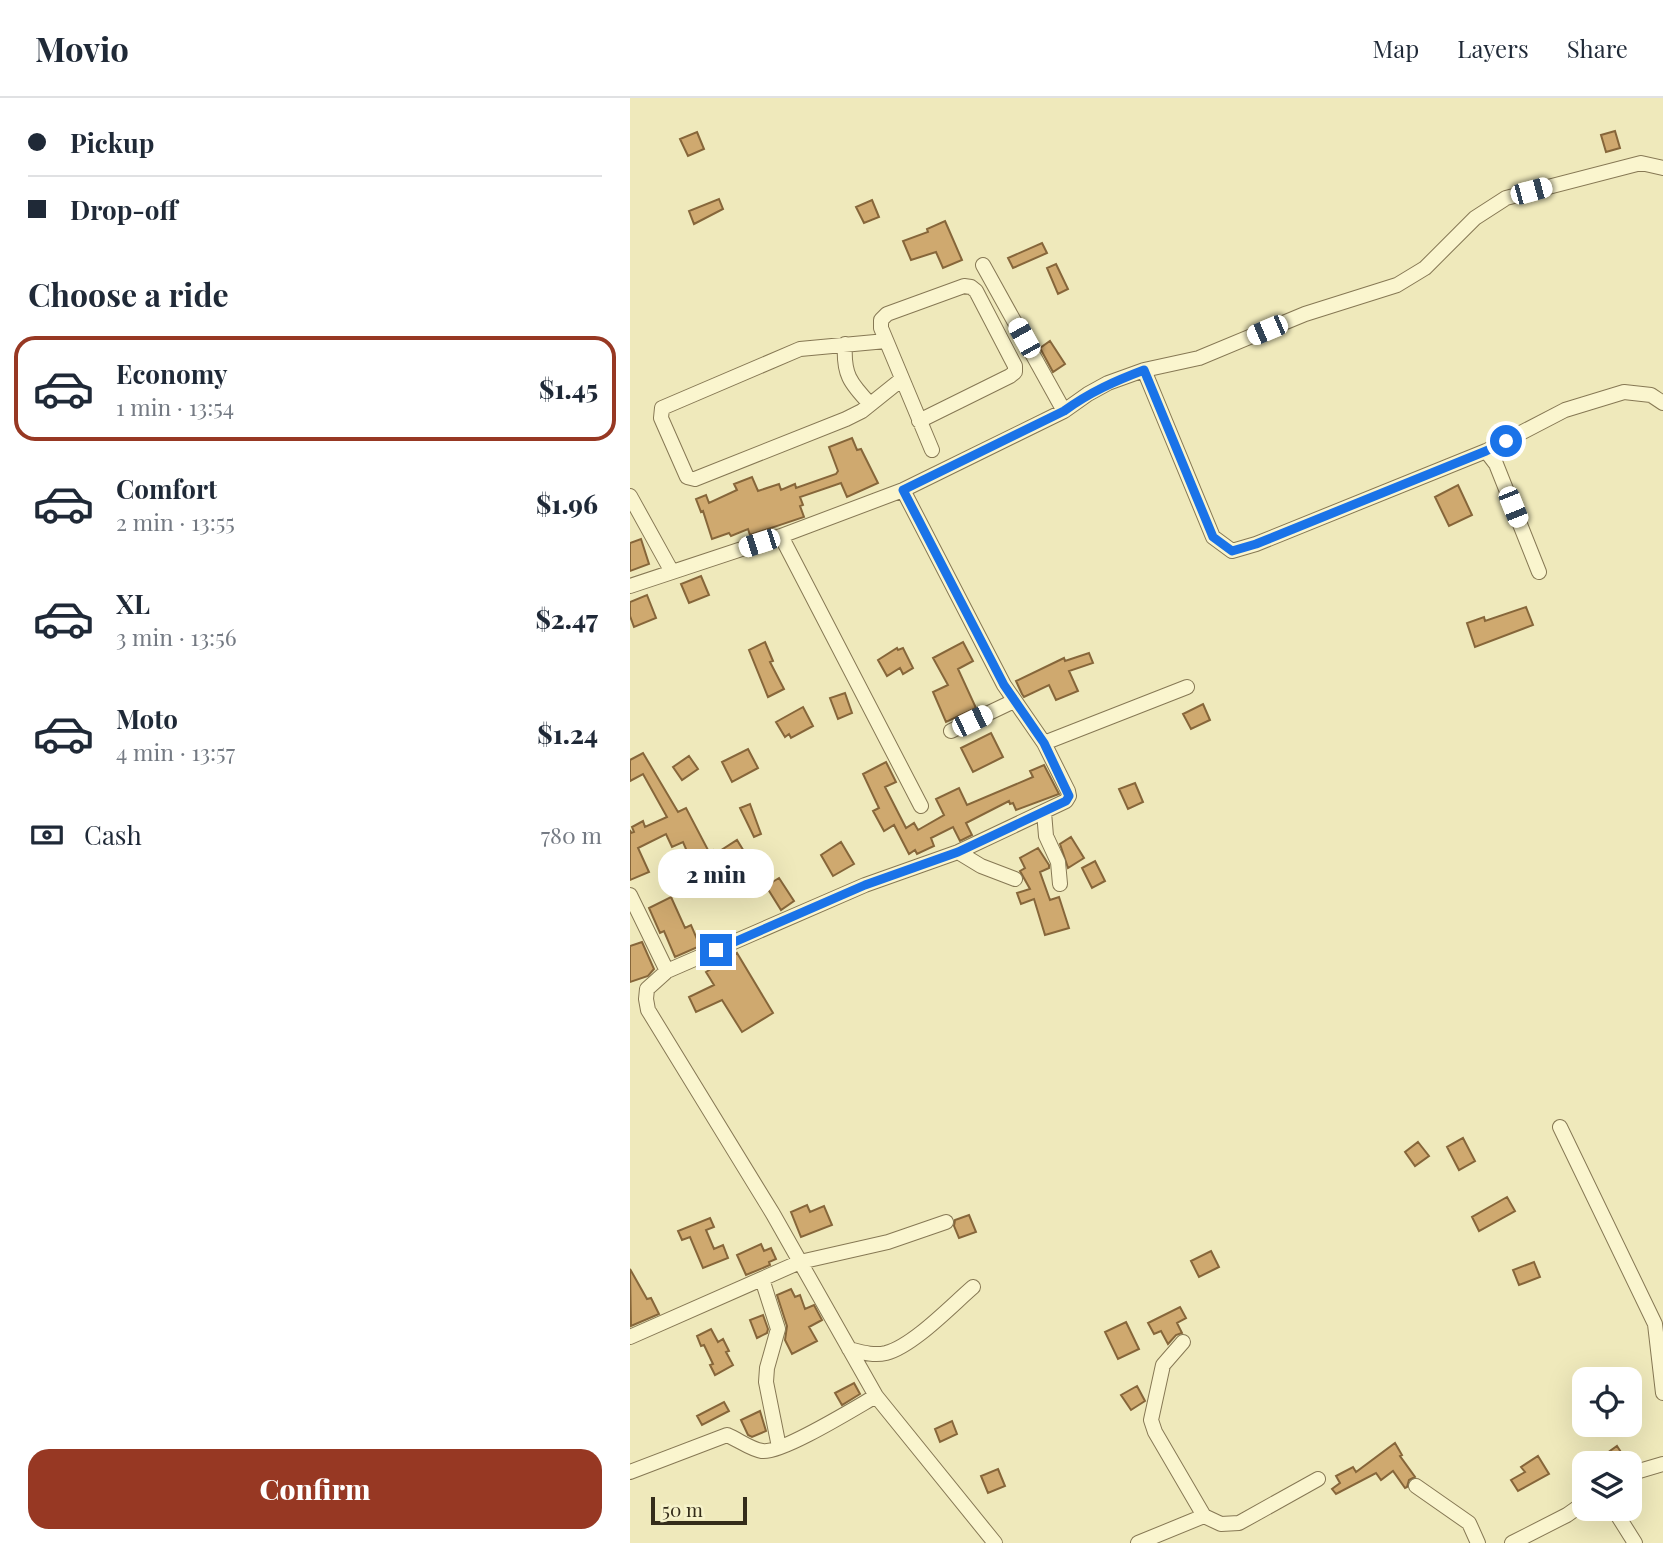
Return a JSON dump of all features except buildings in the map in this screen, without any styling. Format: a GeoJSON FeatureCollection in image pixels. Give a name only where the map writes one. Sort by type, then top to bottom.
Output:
{"type":"FeatureCollection","features":[{"type":"Feature","properties":{"kind":"street"},"geometry":{"type":"LineString","coordinates":[[630,586],[781,536],[903,490],[936,461],[1064,411],[1108,383],[1144,370],[1199,358],[1305,314],[1397,285],[1425,268],[1475,218],[1506,198],[1641,163],[1663,168]]}},
{"type":"Feature","properties":{"kind":"street"},"geometry":{"type":"LineString","coordinates":[[984,265],[1064,411]]}},
{"type":"Feature","properties":{"kind":"street"},"geometry":{"type":"LineString","coordinates":[[919,421],[1015,372],[1015,366],[976,291],[971,287],[964,286],[887,314],[881,320],[886,341],[919,421],[936,461]]}},
{"type":"Feature","properties":{"kind":"street"},"geometry":{"type":"LineString","coordinates":[[886,341],[800,349],[663,408],[660,418],[687,477],[695,479],[846,419],[902,379]]}},
{"type":"Feature","properties":{"kind":"street"},"geometry":{"type":"LineString","coordinates":[[845,344],[846,372],[855,388],[870,404]]}},
{"type":"Feature","properties":{"kind":"street"},"geometry":{"type":"LineString","coordinates":[[1144,370],[1213,537],[1232,551],[1256,544],[1486,451],[1565,410],[1624,392],[1651,395],[1663,403]]}},
{"type":"Feature","properties":{"kind":"street"},"geometry":{"type":"LineString","coordinates":[[1486,451],[1496,464],[1539,572]]}},
{"type":"Feature","properties":{"kind":"street"},"geometry":{"type":"LineString","coordinates":[[903,490],[1004,685],[1044,743],[1069,796],[1066,801],[958,852],[865,885],[667,971],[647,989],[646,999],[648,1010],[773,1213],[876,1396],[995,1543]]}},
{"type":"Feature","properties":{"kind":"street"},"geometry":{"type":"LineString","coordinates":[[630,496],[672,572]]}},
{"type":"Feature","properties":{"kind":"street"},"geometry":{"type":"LineString","coordinates":[[781,536],[921,806]]}},
{"type":"Feature","properties":{"kind":"street"},"geometry":{"type":"LineString","coordinates":[[1044,743],[1187,687]]}},
{"type":"Feature","properties":{"kind":"street"},"geometry":{"type":"LineString","coordinates":[[951,731],[1014,701]]}},
{"type":"Feature","properties":{"kind":"street"},"geometry":{"type":"LineString","coordinates":[[1044,812],[1046,836],[1058,862],[1060,884]]}},
{"type":"Feature","properties":{"kind":"street"},"geometry":{"type":"LineString","coordinates":[[958,852],[981,866],[1015,879]]}},
{"type":"Feature","properties":{"kind":"street"},"geometry":{"type":"LineString","coordinates":[[630,895],[667,971]]}},
{"type":"Feature","properties":{"kind":"street"},"geometry":{"type":"LineString","coordinates":[[1560,1126],[1655,1324],[1663,1393]]}},
{"type":"Feature","properties":{"kind":"street"},"geometry":{"type":"LineString","coordinates":[[630,1337],[800,1262],[888,1242],[946,1222]]}},
{"type":"Feature","properties":{"kind":"street"},"geometry":{"type":"LineString","coordinates":[[762,1279],[778,1329],[767,1368],[766,1382],[779,1447]]}},
{"type":"Feature","properties":{"kind":"street"},"geometry":{"type":"LineString","coordinates":[[849,1349],[872,1355],[887,1353],[904,1346],[973,1287]]}},
{"type":"Feature","properties":{"kind":"street"},"geometry":{"type":"LineString","coordinates":[[1183,1342],[1163,1365],[1151,1420],[1155,1432],[1204,1516],[1221,1524],[1239,1523],[1318,1479]]}},
{"type":"Feature","properties":{"kind":"street"},"geometry":{"type":"LineString","coordinates":[[630,1472],[727,1435],[767,1452],[799,1439],[876,1396]]}},
{"type":"Feature","properties":{"kind":"street"},"geometry":{"type":"LineString","coordinates":[[1642,1470],[1663,1464]]}},
{"type":"Feature","properties":{"kind":"street"},"geometry":{"type":"LineString","coordinates":[[1416,1486],[1469,1523],[1478,1543]]}},
{"type":"Feature","properties":{"kind":"street"},"geometry":{"type":"LineString","coordinates":[[1512,1543],[1572,1511]]}},
{"type":"Feature","properties":{"kind":"street"},"geometry":{"type":"LineString","coordinates":[[1139,1543],[1204,1516]]}},
{"type":"Feature","properties":{"kind":"street"},"geometry":{"type":"LineString","coordinates":[[1621,1521],[1635,1543]]}},
{"type":"Feature","properties":{"kind":"route"},"geometry":{"type":"LineString","coordinates":[[716,950],[865,885],[958,852],[1066,801],[1069,796],[1044,743],[1004,685],[903,490],[1064,411],[1108,383],[1144,370],[1213,537],[1232,551],[1256,544],[1506,441]]}}]}
